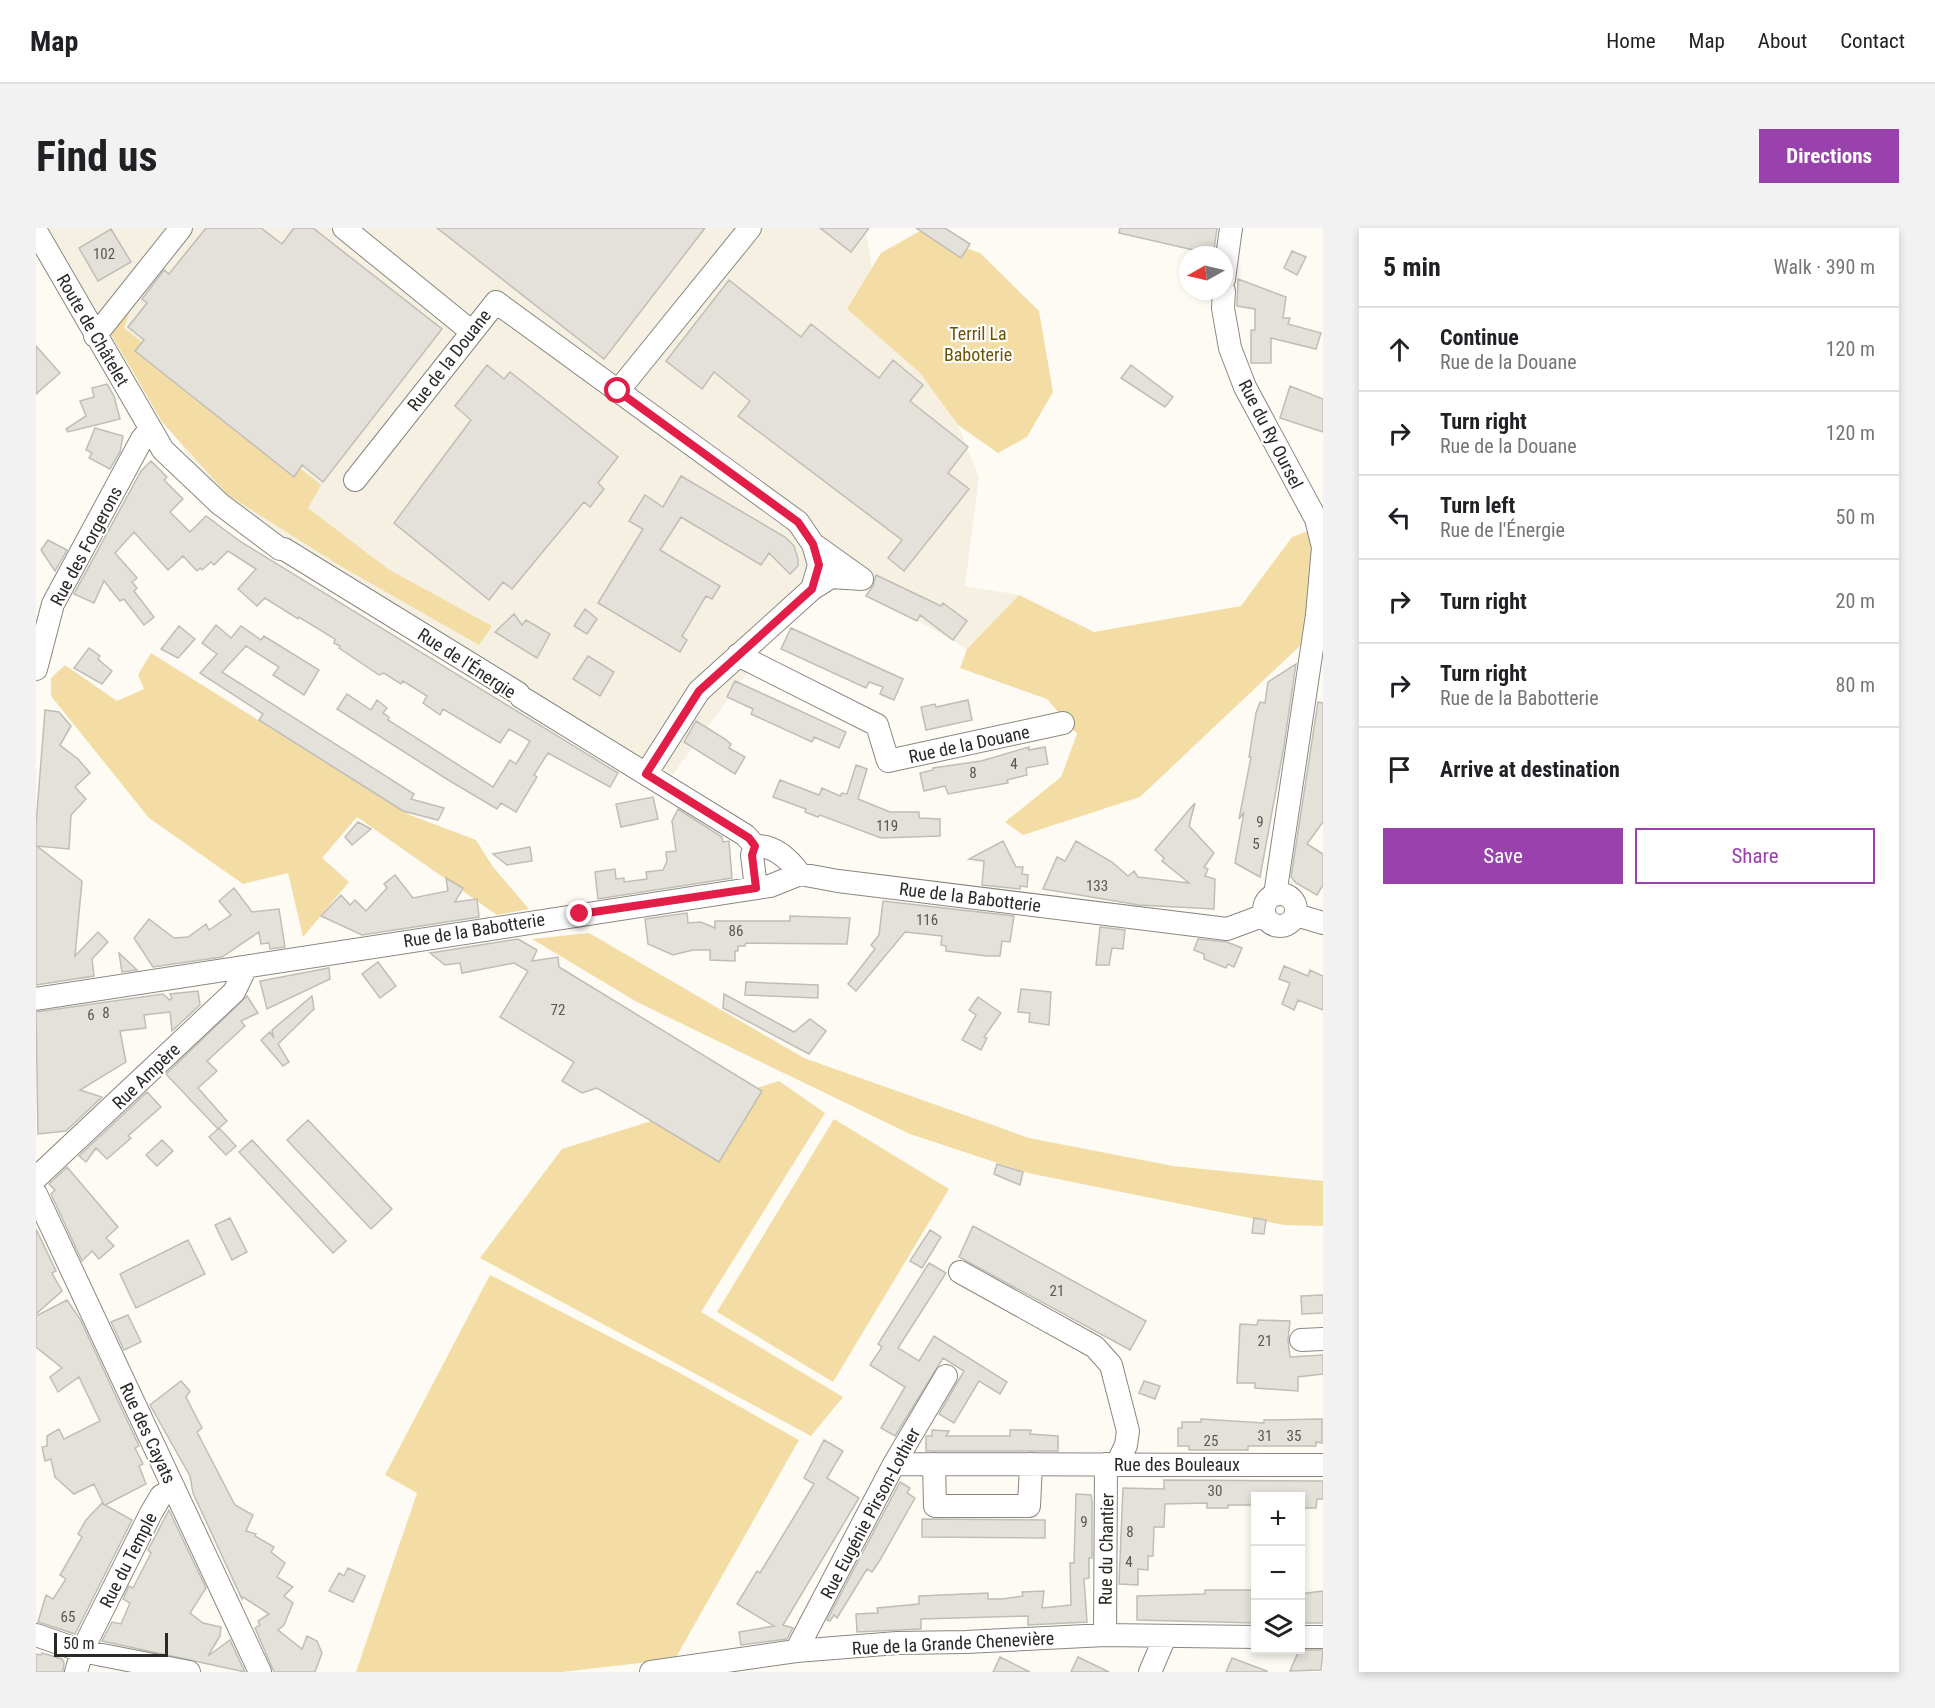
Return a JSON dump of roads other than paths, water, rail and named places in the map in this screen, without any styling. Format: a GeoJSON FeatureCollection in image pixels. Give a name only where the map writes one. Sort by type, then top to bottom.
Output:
{"type":"FeatureCollection","features":[{"type":"Feature","properties":{"kind":"street"},"geometry":{"type":"LineString","coordinates":[[95,336],[181,228]]}},
{"type":"Feature","properties":{"kind":"street"},"geometry":{"type":"LineString","coordinates":[[344,228],[472,332]]}},
{"type":"Feature","properties":{"kind":"street"},"geometry":{"type":"LineString","coordinates":[[618,391],[750,228]]}},
{"type":"Feature","properties":{"kind":"street"},"geometry":{"type":"LineString","coordinates":[[1229,246],[1231,228]]}},
{"type":"Feature","properties":{"kind":"street","name":"Route de Châtelet"},"geometry":{"type":"LineString","coordinates":[[36,231],[150,429]]}},
{"type":"Feature","properties":{"kind":"street","name":"Rue du Ry Oursel"},"geometry":{"type":"LineString","coordinates":[[1223,300],[1230,348],[1245,387],[1316,519],[1323,546],[1317,615],[1275,895]]}},
{"type":"Feature","properties":{"kind":"street","name":"Rue de la Douane"},"geometry":{"type":"LineString","coordinates":[[355,480],[496,302],[798,522],[813,544],[819,565],[812,589]]}},
{"type":"Feature","properties":{"kind":"street","name":"Rue des Forgerons"},"geometry":{"type":"LineString","coordinates":[[36,669],[53,604],[142,439],[150,429]]}},
{"type":"Feature","properties":{"kind":"street","name":"Rue de l'Énergie"},"geometry":{"type":"LineString","coordinates":[[150,429],[163,450],[193,481],[264,539],[519,693],[521,697],[745,835],[755,846],[773,849],[787,859],[800,874]]}},
{"type":"Feature","properties":{"kind":"street","name":"Rue de la Douane"},"geometry":{"type":"LineString","coordinates":[[646,774],[699,691],[738,655],[812,589],[831,577],[862,579],[813,544]]}},
{"type":"Feature","properties":{"kind":"street","name":"Rue de la Douane"},"geometry":{"type":"LineString","coordinates":[[738,655],[877,725],[888,761],[1063,723]]}},
{"type":"Feature","properties":{"kind":"street"},"geometry":{"type":"LineString","coordinates":[[755,846],[752,855],[756,888]]}},
{"type":"Feature","properties":{"kind":"street","name":"Rue de la Babotterie"},"geometry":{"type":"LineString","coordinates":[[36,999],[756,888],[780,884],[800,874],[838,882],[1227,929],[1265,915]]}},
{"type":"Feature","properties":{"kind":"street"},"geometry":{"type":"LineString","coordinates":[[1275,895],[1290,898],[1296,907],[1296,915],[1292,921],[1282,926],[1272,924],[1265,915],[1266,902],[1275,895]]}},
{"type":"Feature","properties":{"kind":"street"},"geometry":{"type":"LineString","coordinates":[[1296,915],[1323,923]]}},
{"type":"Feature","properties":{"kind":"street","name":"Rue Ampère"},"geometry":{"type":"LineString","coordinates":[[36,1178],[234,992],[246,967]]}},
{"type":"Feature","properties":{"kind":"street","name":"Rue des Cayats"},"geometry":{"type":"LineString","coordinates":[[36,1194],[260,1672]]}},
{"type":"Feature","properties":{"kind":"street","name":"Rue du Chantier"},"geometry":{"type":"LineString","coordinates":[[960,1272],[1095,1347],[1112,1365],[1128,1431],[1126,1445],[1112,1464],[1105,1635]]}},
{"type":"Feature","properties":{"kind":"street","name":"Rue Eugénie Pirson-Lothier"},"geometry":{"type":"LineString","coordinates":[[796,1651],[894,1464],[946,1376]]}},
{"type":"Feature","properties":{"kind":"street","name":"Rue des Bouleaux"},"geometry":{"type":"LineString","coordinates":[[894,1464],[1323,1465]]}},
{"type":"Feature","properties":{"kind":"street"},"geometry":{"type":"LineString","coordinates":[[934,1464],[935,1506],[1029,1506],[1031,1464]]}},
{"type":"Feature","properties":{"kind":"street","name":"Rue du Temple"},"geometry":{"type":"LineString","coordinates":[[79,1661],[161,1496],[174,1488]]}},
{"type":"Feature","properties":{"kind":"street"},"geometry":{"type":"LineString","coordinates":[[36,1635],[79,1661],[189,1672]]}},
{"type":"Feature","properties":{"kind":"street","name":"Rue de la Grande Chenevière"},"geometry":{"type":"LineString","coordinates":[[651,1672],[796,1651],[897,1643],[1105,1635],[1251,1637]]}},
{"type":"Feature","properties":{"kind":"street"},"geometry":{"type":"LineString","coordinates":[[1150,1672],[1165,1636]]}},
{"type":"Feature","properties":{"kind":"street"},"geometry":{"type":"LineString","coordinates":[[1305,1637],[1323,1637]]}},
{"type":"Feature","properties":{"kind":"park label","name":"Terril La Baboterie"},"geometry":{"type":"Point","coordinates":[978,343]}}]}
